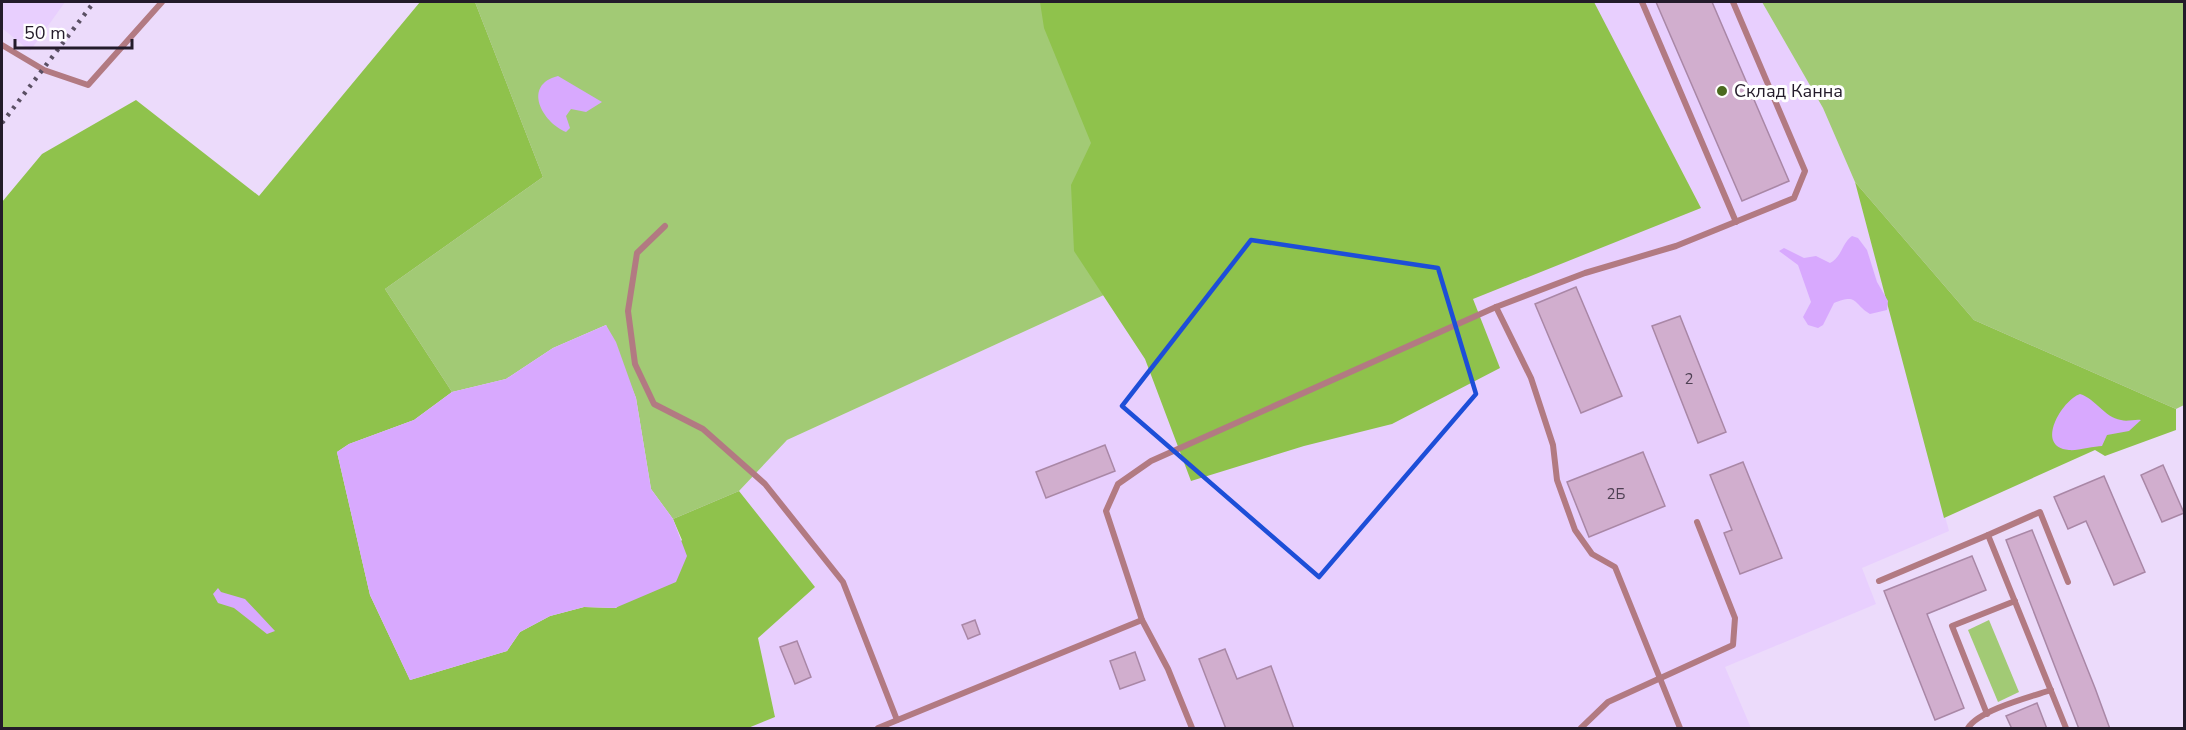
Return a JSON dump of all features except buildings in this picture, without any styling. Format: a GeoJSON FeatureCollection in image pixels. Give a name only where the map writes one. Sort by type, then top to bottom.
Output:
{"type":"FeatureCollection","features":[{"type":"Feature","properties":{"kind":"lane"},"geometry":{"type":"LineString","coordinates":[[2,45],[44,70],[88,85],[162,2]]}},
{"type":"Feature","properties":{"kind":"lane"},"geometry":{"type":"LineString","coordinates":[[1642,2],[1736,222]]}},
{"type":"Feature","properties":{"kind":"lane"},"geometry":{"type":"LineString","coordinates":[[1192,729],[1168,669],[1142,620],[1106,511],[1118,484],[1151,461],[1496,308],[1585,273],[1676,246],[1794,198],[1805,171],[1733,2]]}},
{"type":"Feature","properties":{"kind":"lane"},"geometry":{"type":"LineString","coordinates":[[664,226],[637,253],[628,311],[635,364],[654,404],[703,429],[765,484],[843,582],[897,720]]}},
{"type":"Feature","properties":{"kind":"lane"},"geometry":{"type":"LineString","coordinates":[[1496,308],[1531,378],[1553,445],[1557,480],[1575,530],[1592,554],[1615,567],[1680,729]]}},
{"type":"Feature","properties":{"kind":"lane"},"geometry":{"type":"LineString","coordinates":[[1879,582],[2040,512],[2068,582]]}},
{"type":"Feature","properties":{"kind":"lane"},"geometry":{"type":"LineString","coordinates":[[1581,729],[1608,702],[1734,645],[1735,618],[1697,522]]}},
{"type":"Feature","properties":{"kind":"lane"},"geometry":{"type":"LineString","coordinates":[[1988,535],[2066,729]]}},
{"type":"Feature","properties":{"kind":"lane"},"geometry":{"type":"LineString","coordinates":[[1987,714],[1952,626],[2015,601]]}},
{"type":"Feature","properties":{"kind":"lane"},"geometry":{"type":"LineString","coordinates":[[878,729],[1142,620]]}},
{"type":"Feature","properties":{"kind":"lane"},"geometry":{"type":"LineString","coordinates":[[1968,729],[1971,722],[1987,714],[2051,690]]}},
{"type":"Feature","properties":{"kind":"highlighted area"},"geometry":{"type":"Polygon","coordinates":[[[1251,240],[1438,268],[1476,394],[1319,577],[1122,406],[1251,240]]]}},
{"type":"Feature","properties":{"kind":"shaded area"},"geometry":{"type":"Polygon","coordinates":[[[2,2],[65,2],[30,51],[2,28],[2,2]]]}},
{"type":"Feature","properties":{"kind":"shaded area"},"geometry":{"type":"Polygon","coordinates":[[[1101,2],[1762,2],[1823,108],[1855,182],[1949,531],[1862,568],[1876,604],[1725,667],[1751,728],[748,728],[775,716],[758,638],[815,587],[739,491],[787,440],[1200,251],[1101,2]]]}},
{"type":"Feature","properties":{"kind":"shaded area"},"geometry":{"type":"Polygon","coordinates":[[[558,76],[602,102],[586,112],[571,109],[566,116],[570,128],[566,132],[557,127],[543,112],[538,95],[541,87],[547,81],[558,76]]]}},
{"type":"Feature","properties":{"kind":"shaded area"},"geometry":{"type":"Polygon","coordinates":[[[1852,236],[1858,238],[1867,250],[1877,282],[1888,301],[1887,310],[1870,314],[1855,301],[1847,299],[1834,303],[1823,325],[1818,328],[1808,325],[1803,317],[1811,302],[1798,265],[1779,251],[1784,248],[1804,258],[1816,256],[1830,263],[1852,236]]]}},
{"type":"Feature","properties":{"kind":"shaded area"},"geometry":{"type":"Polygon","coordinates":[[[606,325],[616,342],[636,398],[651,489],[673,519],[687,556],[676,582],[615,608],[584,607],[550,616],[520,632],[507,651],[410,680],[370,595],[337,452],[349,444],[414,420],[452,392],[506,379],[553,348],[606,325]]]}},
{"type":"Feature","properties":{"kind":"shaded area"},"geometry":{"type":"Polygon","coordinates":[[[2080,394],[2115,418],[2126,421],[2141,420],[2129,431],[2107,435],[2102,446],[2072,450],[2059,447],[2053,441],[2052,433],[2055,423],[2066,405],[2080,394]]]}},
{"type":"Feature","properties":{"kind":"shaded area"},"geometry":{"type":"Polygon","coordinates":[[[218,588],[221,592],[245,599],[275,631],[267,634],[234,608],[218,603],[213,594],[218,588]]]}},
{"type":"Feature","properties":{"kind":"green space"},"geometry":{"type":"Polygon","coordinates":[[[420,2],[475,2],[543,177],[385,289],[452,392],[414,420],[349,444],[337,452],[370,595],[410,680],[507,651],[520,632],[550,616],[584,607],[616,608],[682,540],[673,519],[739,491],[815,587],[758,638],[775,717],[748,728],[2,728],[2,202],[42,154],[136,100],[259,196],[420,2]]]}},
{"type":"Feature","properties":{"kind":"green space"},"geometry":{"type":"Polygon","coordinates":[[[475,2],[1101,2],[1200,251],[787,440],[739,491],[673,519],[651,489],[636,398],[606,325],[553,348],[506,379],[452,392],[385,289],[543,177],[475,2]]]}},
{"type":"Feature","properties":{"kind":"green space"},"geometry":{"type":"Polygon","coordinates":[[[1040,2],[1594,2],[1701,208],[1473,299],[1500,368],[1392,424],[1304,446],[1191,481],[1145,359],[1074,251],[1071,185],[1091,143],[1044,28],[1040,2]]]}},
{"type":"Feature","properties":{"kind":"green space"},"geometry":{"type":"Polygon","coordinates":[[[1762,2],[2184,2],[2184,405],[2176,409],[1974,320],[1855,182],[1823,108],[1762,2]]]}},
{"type":"Feature","properties":{"kind":"green space"},"geometry":{"type":"Polygon","coordinates":[[[1855,182],[1974,320],[2176,409],[2176,430],[2105,456],[2095,450],[1944,518],[1855,182]]]}},
{"type":"Feature","properties":{"kind":"green space"},"geometry":{"type":"Polygon","coordinates":[[[1989,620],[2019,692],[1998,702],[1968,630],[1989,620]]]}},
{"type":"Feature","properties":{"kind":"railway"},"geometry":{"type":"LineString","coordinates":[[2,123],[94,2]]}},
{"type":"Feature","properties":{"kind":"place","name":"Склад Канна"},"geometry":{"type":"Point","coordinates":[1722,91]}}]}
